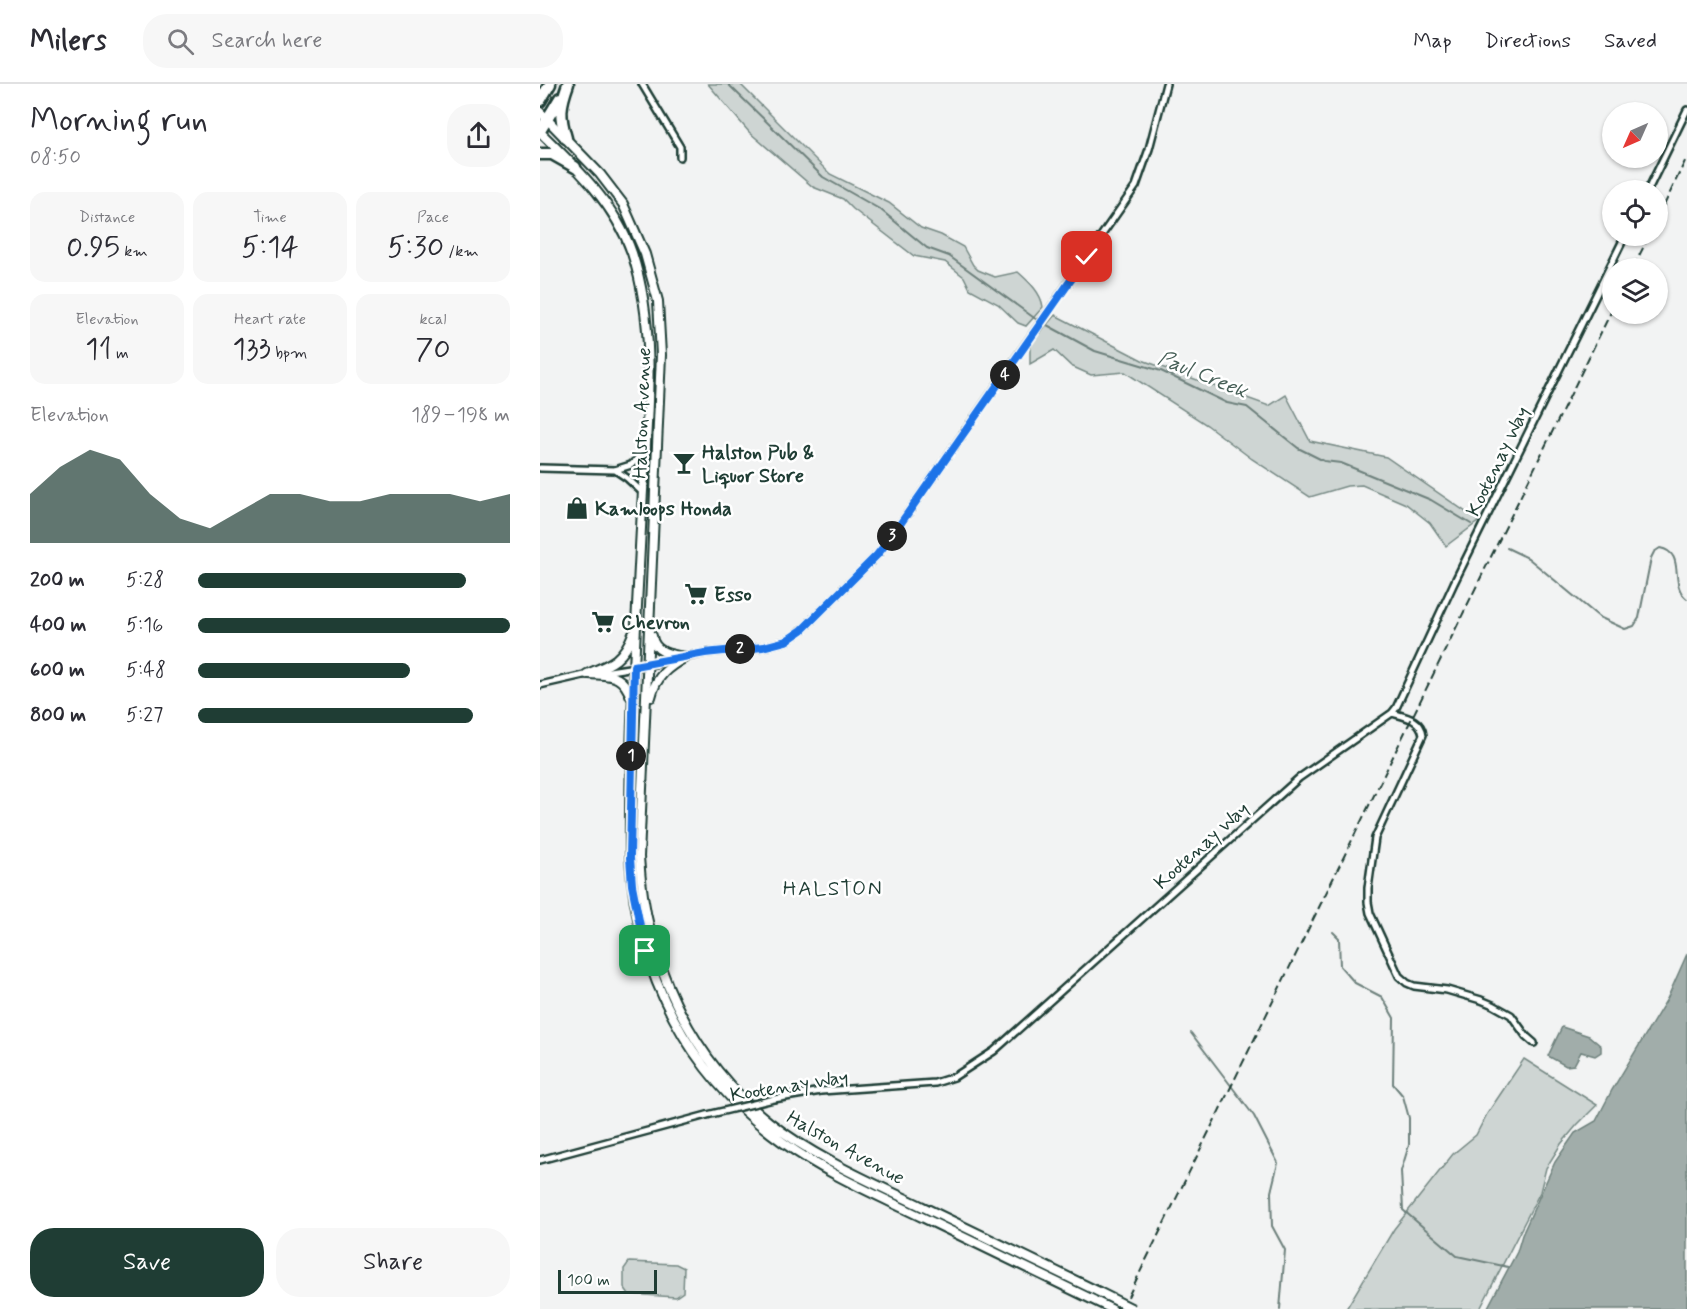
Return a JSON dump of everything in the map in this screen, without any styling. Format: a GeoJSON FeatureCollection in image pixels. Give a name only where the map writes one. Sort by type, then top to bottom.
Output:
{"type":"FeatureCollection","features":[{"type":"Feature","properties":{"kind":"highway"},"geometry":{"type":"LineString","coordinates":[[540,101],[550,84]]}},
{"type":"Feature","properties":{"kind":"highway"},"geometry":{"type":"LineString","coordinates":[[540,132],[544,115],[568,84]]}},
{"type":"Feature","properties":{"kind":"highway"},"geometry":{"type":"LineString","coordinates":[[566,138],[560,118],[560,105],[568,84]]}},
{"type":"Feature","properties":{"kind":"highway"},"geometry":{"type":"LineString","coordinates":[[540,154],[552,153],[575,167]]}},
{"type":"Feature","properties":{"kind":"main road","name":"Halston Avenue"},"geometry":{"type":"LineString","coordinates":[[544,115],[600,174],[623,204],[645,254],[658,301],[661,355],[649,665],[639,846],[641,885],[646,917],[654,949],[673,1000],[686,1024],[714,1065],[769,1122],[817,1154],[859,1176],[1133,1309]]}},
{"type":"Feature","properties":{"kind":"main road","name":"Halston Avenue"},"geometry":{"type":"LineString","coordinates":[[540,132],[588,180],[612,213],[632,252],[644,296],[649,351],[634,666],[630,858],[637,919],[650,968],[665,1004],[678,1029],[706,1070],[729,1096],[764,1128],[812,1161],[854,1184],[1112,1309]]}},
{"type":"Feature","properties":{"kind":"main road"},"geometry":{"type":"LineString","coordinates":[[650,622],[653,642],[659,649],[667,654],[686,657]]}},
{"type":"Feature","properties":{"kind":"main road"},"geometry":{"type":"LineString","coordinates":[[587,674],[614,663],[624,654],[636,626]]}},
{"type":"Feature","properties":{"kind":"main road"},"geometry":{"type":"LineString","coordinates":[[646,714],[658,677],[667,668],[686,657]]}},
{"type":"Feature","properties":{"kind":"main road"},"geometry":{"type":"LineString","coordinates":[[587,674],[616,676],[624,681],[633,702]]}},
{"type":"Feature","properties":{"kind":"street"},"geometry":{"type":"LineString","coordinates":[[642,84],[680,147],[680,157]]}},
{"type":"Feature","properties":{"kind":"street"},"geometry":{"type":"LineString","coordinates":[[540,685],[587,674],[686,657],[763,647],[786,641],[802,630],[877,555],[1136,186],[1149,149],[1166,84]]}},
{"type":"Feature","properties":{"kind":"street"},"geometry":{"type":"LineString","coordinates":[[1653,180],[1687,110]]}},
{"type":"Feature","properties":{"kind":"street","name":"Kootenay Way"},"geometry":{"type":"LineString","coordinates":[[540,1160],[774,1099],[821,1091],[935,1083],[954,1077],[994,1051],[1299,778],[1392,713],[1620,246]]}},
{"type":"Feature","properties":{"kind":"street"},"geometry":{"type":"LineString","coordinates":[[540,468],[615,470],[631,465],[644,453]]}},
{"type":"Feature","properties":{"kind":"street"},"geometry":{"type":"LineString","coordinates":[[615,470],[642,492]]}},
{"type":"Feature","properties":{"kind":"street"},"geometry":{"type":"LineString","coordinates":[[1392,713],[1417,722],[1423,735],[1375,838],[1368,902],[1374,924],[1399,976],[1414,986],[1447,990],[1493,1005],[1511,1015],[1534,1043]]}},
{"type":"Feature","properties":{"kind":"shaded area"},"geometry":{"type":"Polygon","coordinates":[[[708,84],[740,84],[830,174],[889,203],[921,228],[941,235],[963,247],[978,270],[995,277],[1018,272],[1037,292],[1043,307],[1026,326],[1018,323],[998,304],[970,289],[964,277],[945,262],[914,256],[843,199],[813,187],[749,132],[708,84]]]}},
{"type":"Feature","properties":{"kind":"shaded area"},"geometry":{"type":"Polygon","coordinates":[[[1055,315],[1142,360],[1269,406],[1286,395],[1310,441],[1386,457],[1479,521],[1446,546],[1430,523],[1406,504],[1362,485],[1347,486],[1310,497],[1252,459],[1207,425],[1125,372],[1091,375],[1071,366],[1054,350],[1030,364],[1030,344],[1055,315]]]}},
{"type":"Feature","properties":{"kind":"shaded area"},"geometry":{"type":"Polygon","coordinates":[[[1687,954],[1687,1309],[1487,1309],[1517,1252],[1522,1235],[1555,1162],[1575,1133],[1596,1121],[1667,999],[1687,954]]]}},
{"type":"Feature","properties":{"kind":"shaded area"},"geometry":{"type":"Polygon","coordinates":[[[1562,1027],[1589,1036],[1601,1046],[1601,1052],[1595,1056],[1581,1052],[1574,1065],[1566,1066],[1548,1056],[1562,1027]]]}},
{"type":"Feature","properties":{"kind":"shaded area"},"geometry":{"type":"Polygon","coordinates":[[[1524,1059],[1597,1105],[1561,1144],[1546,1168],[1540,1192],[1480,1309],[1346,1309],[1394,1229],[1453,1154],[1476,1135],[1487,1114],[1524,1059]]]}},
{"type":"Feature","properties":{"kind":"shaded area"},"geometry":{"type":"Polygon","coordinates":[[[629,1262],[676,1264],[684,1268],[683,1292],[676,1297],[629,1294],[624,1287],[624,1269],[629,1262]]]}},
{"type":"Feature","properties":{"kind":"waterway","name":"Paul Creek"},"geometry":{"type":"LineString","coordinates":[[728,84],[823,177],[881,210],[927,248],[949,256],[1037,320]]}},
{"type":"Feature","properties":{"kind":"waterway","name":"Paul Creek"},"geometry":{"type":"LineString","coordinates":[[1047,325],[1095,351],[1161,371],[1227,403],[1247,407],[1298,448],[1324,461],[1341,463],[1431,500],[1471,524]]}},
{"type":"Feature","properties":{"kind":"waterway","name":"Paul Creek"},"geometry":{"type":"LineString","coordinates":[[1507,548],[1528,558],[1599,617],[1625,629],[1634,626],[1639,618],[1651,558],[1660,548],[1673,556],[1681,593],[1687,599]]}},
{"type":"Feature","properties":{"kind":"waterway"},"geometry":{"type":"LineString","coordinates":[[1333,932],[1339,938],[1340,966],[1355,983],[1382,997],[1394,1018],[1393,1084],[1403,1096],[1409,1118],[1409,1145],[1401,1171],[1403,1210],[1457,1256],[1508,1267]]}},
{"type":"Feature","properties":{"kind":"waterway"},"geometry":{"type":"LineString","coordinates":[[1191,1033],[1254,1116],[1278,1163],[1271,1192],[1272,1226],[1285,1250],[1280,1309]]}},
{"type":"Feature","properties":{"kind":"railway"},"geometry":{"type":"LineString","coordinates":[[1668,197],[1687,157]]}},
{"type":"Feature","properties":{"kind":"railway"},"geometry":{"type":"LineString","coordinates":[[1638,258],[1644,246]]}},
{"type":"Feature","properties":{"kind":"railway"},"geometry":{"type":"LineString","coordinates":[[1122,1309],[1605,324]]}},
{"type":"Feature","properties":{"kind":"place","name":"Halston Pub & Liquor Store"},"geometry":{"type":"Point","coordinates":[684,463]}},
{"type":"Feature","properties":{"kind":"place","name":"Kamloops Honda"},"geometry":{"type":"Point","coordinates":[577,508]}},
{"type":"Feature","properties":{"kind":"place","name":"Esso"},"geometry":{"type":"Point","coordinates":[696,594]}},
{"type":"Feature","properties":{"kind":"place","name":"Chevron"},"geometry":{"type":"Point","coordinates":[603,622]}},
{"type":"Feature","properties":{"kind":"district","name":"HALSTON"},"geometry":{"type":"Point","coordinates":[833,888]}},
{"type":"Feature","properties":{"kind":"route"},"geometry":{"type":"LineString","coordinates":[[645,951],[637,919],[630,858],[634,666],[705,653],[763,647],[786,641],[802,630],[889,540],[1087,257]]}}]}
